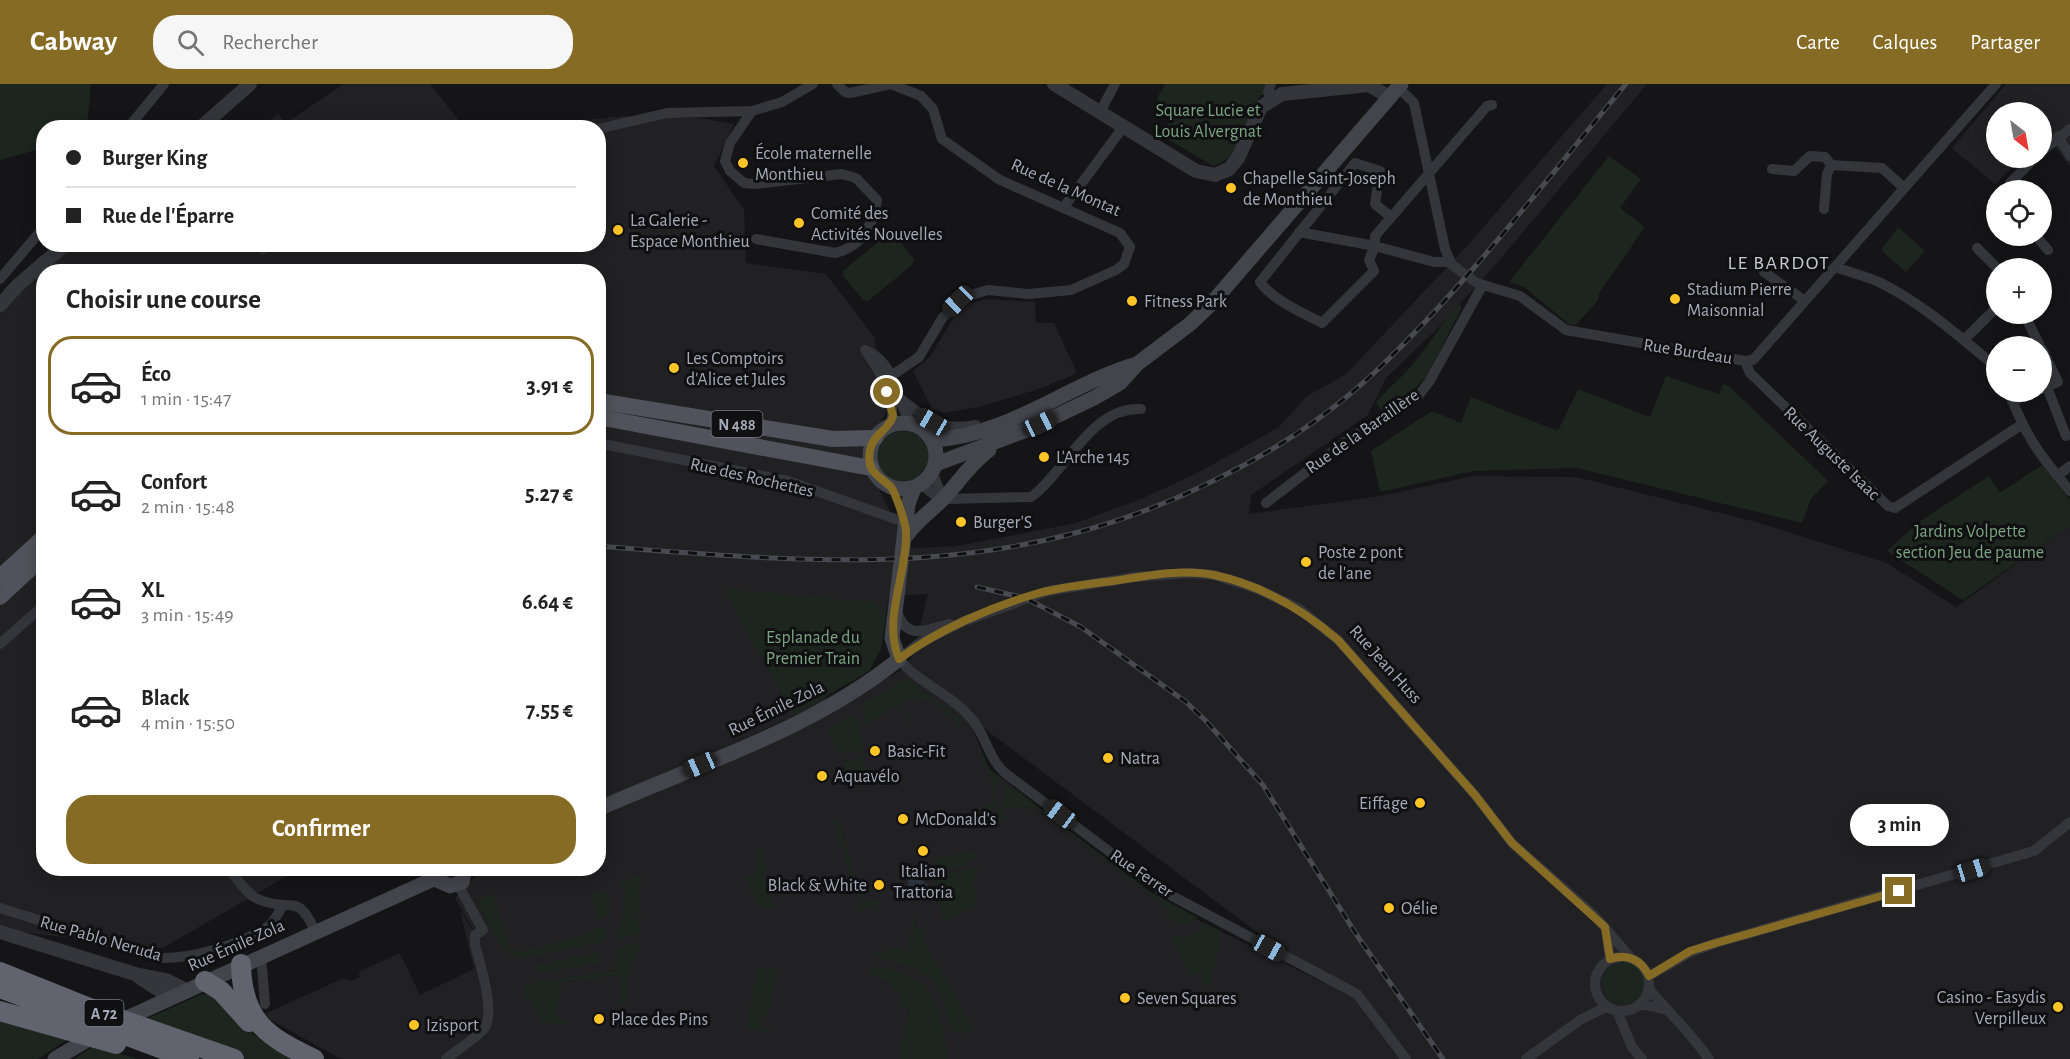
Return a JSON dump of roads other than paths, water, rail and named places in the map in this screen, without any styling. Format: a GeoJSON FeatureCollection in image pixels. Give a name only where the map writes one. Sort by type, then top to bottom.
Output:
{"type":"FeatureCollection","features":[{"type":"Feature","properties":{"kind":"highway"},"geometry":{"type":"LineString","coordinates":[[241,964],[243,995],[264,1031]]}},
{"type":"Feature","properties":{"kind":"highway","name":"A 72"},"geometry":{"type":"LineString","coordinates":[[0,972],[97,1011],[234,1059]]}},
{"type":"Feature","properties":{"kind":"highway"},"geometry":{"type":"LineString","coordinates":[[205,981],[221,991],[253,1026],[314,1059]]}},
{"type":"Feature","properties":{"kind":"highway","name":"A 72"},"geometry":{"type":"LineString","coordinates":[[0,988],[189,1059]]}},
{"type":"Feature","properties":{"kind":"highway"},"geometry":{"type":"LineString","coordinates":[[0,1011],[166,1059]]}},
{"type":"Feature","properties":{"kind":"main road"},"geometry":{"type":"LineString","coordinates":[[899,659],[892,641],[897,618],[908,504],[917,486],[934,468],[1024,424],[1120,383],[1137,364],[1180,333],[1211,304],[1396,89]]}},
{"type":"Feature","properties":{"kind":"main road","name":"N 488"},"geometry":{"type":"LineString","coordinates":[[606,402],[833,439],[881,432]]}},
{"type":"Feature","properties":{"kind":"main road","name":"N 488"},"geometry":{"type":"LineString","coordinates":[[606,418],[872,468]]}},
{"type":"Feature","properties":{"kind":"main road"},"geometry":{"type":"LineString","coordinates":[[905,529],[892,488],[876,476],[869,458],[881,432],[905,423],[913,424],[927,433],[932,440],[934,468]]}},
{"type":"Feature","properties":{"kind":"main road"},"geometry":{"type":"LineString","coordinates":[[932,440],[1024,424]]}},
{"type":"Feature","properties":{"kind":"main road"},"geometry":{"type":"LineString","coordinates":[[905,529],[944,498],[960,477],[992,448],[1024,424]]}},
{"type":"Feature","properties":{"kind":"main road"},"geometry":{"type":"LineString","coordinates":[[892,488],[917,486]]}},
{"type":"Feature","properties":{"kind":"main road"},"geometry":{"type":"LineString","coordinates":[[0,577],[36,544]]}},
{"type":"Feature","properties":{"kind":"main road"},"geometry":{"type":"LineString","coordinates":[[0,597],[36,563]]}},
{"type":"Feature","properties":{"kind":"main road","name":"Rue Émile Zola"},"geometry":{"type":"LineString","coordinates":[[606,806],[804,719],[899,659]]}},
{"type":"Feature","properties":{"kind":"main road","name":"Rue Émile Zola"},"geometry":{"type":"LineString","coordinates":[[59,1057],[139,1011],[432,876]]}},
{"type":"Feature","properties":{"kind":"main road"},"geometry":{"type":"LineString","coordinates":[[440,876],[446,885],[458,885],[464,876]]}},
{"type":"Feature","properties":{"kind":"street"},"geometry":{"type":"LineString","coordinates":[[135,120],[164,84]]}},
{"type":"Feature","properties":{"kind":"street"},"geometry":{"type":"LineString","coordinates":[[209,120],[250,84]]}},
{"type":"Feature","properties":{"kind":"street"},"geometry":{"type":"LineString","coordinates":[[606,127],[667,113],[752,111],[782,102],[813,84]]}},
{"type":"Feature","properties":{"kind":"street","name":"Rue de la Montat"},"geometry":{"type":"LineString","coordinates":[[837,84],[845,92],[850,93],[891,84],[921,96],[933,109],[942,139],[1000,180],[1120,233],[1130,247],[1125,264],[1091,283],[1060,292],[1028,294],[978,291],[958,301],[943,317],[919,357],[891,376]]}},
{"type":"Feature","properties":{"kind":"street"},"geometry":{"type":"LineString","coordinates":[[1054,84],[1196,171],[1215,175],[1229,169],[1238,158],[1262,107],[1271,99],[1282,94],[1370,85],[1396,89],[1414,103],[1452,265]]}},
{"type":"Feature","properties":{"kind":"street"},"geometry":{"type":"LineString","coordinates":[[1100,112],[1114,84]]}},
{"type":"Feature","properties":{"kind":"street"},"geometry":{"type":"LineString","coordinates":[[1271,84],[1268,92],[1271,99]]}},
{"type":"Feature","properties":{"kind":"street","name":"Rue Burdeau"},"geometry":{"type":"LineString","coordinates":[[1299,232],[1375,241],[1434,262],[1452,265],[1480,285],[1520,296],[1566,330],[1745,361],[1753,360],[1996,84]]}},
{"type":"Feature","properties":{"kind":"street"},"geometry":{"type":"LineString","coordinates":[[1391,218],[1375,204],[1380,171],[1355,163],[1260,282],[1266,290],[1322,323],[1374,271],[1370,260],[1375,241],[1391,218],[1488,106],[1492,105]]}},
{"type":"Feature","properties":{"kind":"street"},"geometry":{"type":"LineString","coordinates":[[752,111],[727,150],[725,161],[737,179],[755,184],[842,174],[856,178],[877,200],[870,227],[862,238],[846,250],[835,253],[756,239]]}},
{"type":"Feature","properties":{"kind":"street"},"geometry":{"type":"LineString","coordinates":[[1064,207],[1124,126]]}},
{"type":"Feature","properties":{"kind":"street"},"geometry":{"type":"LineString","coordinates":[[2052,142],[2070,129]]}},
{"type":"Feature","properties":{"kind":"street"},"geometry":{"type":"LineString","coordinates":[[2058,136],[2070,156]]}},
{"type":"Feature","properties":{"kind":"street"},"geometry":{"type":"LineString","coordinates":[[1772,169],[1794,171],[1810,156],[1826,157],[1831,165]]}},
{"type":"Feature","properties":{"kind":"street"},"geometry":{"type":"LineString","coordinates":[[1831,165],[1882,168],[1904,188]]}},
{"type":"Feature","properties":{"kind":"street"},"geometry":{"type":"LineString","coordinates":[[1824,209],[1827,174],[1831,165]]}},
{"type":"Feature","properties":{"kind":"street"},"geometry":{"type":"LineString","coordinates":[[2013,180],[2025,168]]}},
{"type":"Feature","properties":{"kind":"street"},"geometry":{"type":"LineString","coordinates":[[0,279],[36,236]]}},
{"type":"Feature","properties":{"kind":"street"},"geometry":{"type":"LineString","coordinates":[[2045,246],[2048,250]]}},
{"type":"Feature","properties":{"kind":"street"},"geometry":{"type":"LineString","coordinates":[[1977,248],[1987,258]]}},
{"type":"Feature","properties":{"kind":"street"},"geometry":{"type":"LineString","coordinates":[[43,264],[57,252]]}},
{"type":"Feature","properties":{"kind":"street"},"geometry":{"type":"LineString","coordinates":[[1835,267],[1877,281],[1899,293],[1986,359]]}},
{"type":"Feature","properties":{"kind":"street"},"geometry":{"type":"LineString","coordinates":[[0,305],[36,270]]}},
{"type":"Feature","properties":{"kind":"street"},"geometry":{"type":"LineString","coordinates":[[1764,272],[1805,301]]}},
{"type":"Feature","properties":{"kind":"street","name":"Rue de la Baraillère"},"geometry":{"type":"LineString","coordinates":[[1266,503],[1345,442],[1419,395],[1429,382],[1480,285]]}},
{"type":"Feature","properties":{"kind":"street"},"geometry":{"type":"LineString","coordinates":[[1964,340],[1986,318]]}},
{"type":"Feature","properties":{"kind":"street"},"geometry":{"type":"LineString","coordinates":[[881,432],[892,420],[893,410],[876,367],[865,350],[879,357],[902,400],[906,416],[913,424]]}},
{"type":"Feature","properties":{"kind":"street","name":"Rue Auguste Isaac"},"geometry":{"type":"LineString","coordinates":[[1745,361],[1750,373],[1888,506],[1895,508],[2021,425]]}},
{"type":"Feature","properties":{"kind":"street"},"geometry":{"type":"LineString","coordinates":[[2052,370],[2058,382],[2052,385]]}},
{"type":"Feature","properties":{"kind":"street"},"geometry":{"type":"LineString","coordinates":[[902,400],[921,415],[949,428],[1024,424]]}},
{"type":"Feature","properties":{"kind":"street"},"geometry":{"type":"LineString","coordinates":[[2013,402],[2021,425],[2037,452],[2070,491]]}},
{"type":"Feature","properties":{"kind":"street"},"geometry":{"type":"LineString","coordinates":[[2050,402],[2066,436]]}},
{"type":"Feature","properties":{"kind":"street"},"geometry":{"type":"LineString","coordinates":[[917,486],[937,497],[944,498],[1030,497],[1100,424],[1128,408],[1141,409]]}},
{"type":"Feature","properties":{"kind":"street","name":"Rue des Rochettes"},"geometry":{"type":"LineString","coordinates":[[606,445],[788,481],[905,529]]}},
{"type":"Feature","properties":{"kind":"street"},"geometry":{"type":"LineString","coordinates":[[2057,476],[2070,466]]}},
{"type":"Feature","properties":{"kind":"street"},"geometry":{"type":"LineString","coordinates":[[934,468],[944,498]]}},
{"type":"Feature","properties":{"kind":"street"},"geometry":{"type":"LineString","coordinates":[[960,477],[972,497]]}},
{"type":"Feature","properties":{"kind":"street","name":"Rue Jean Huss"},"geometry":{"type":"LineString","coordinates":[[899,659],[918,644],[962,622],[1036,594],[1160,574],[1214,575],[1280,599],[1307,615],[1338,640],[1475,795],[1512,843],[1605,927],[1629,957]]}},
{"type":"Feature","properties":{"kind":"street"},"geometry":{"type":"LineString","coordinates":[[0,644],[36,612]]}},
{"type":"Feature","properties":{"kind":"street","name":"Rue Jean Huss"},"geometry":{"type":"LineString","coordinates":[[897,618],[908,630],[916,632],[962,622]]}},
{"type":"Feature","properties":{"kind":"street","name":"Rue Ferrer"},"geometry":{"type":"LineString","coordinates":[[899,659],[904,666],[968,714],[977,726],[992,759],[1005,773],[1159,889],[1357,994],[1406,1059]]}},
{"type":"Feature","properties":{"kind":"street"},"geometry":{"type":"LineString","coordinates":[[1649,976],[1690,951],[2034,851],[2070,822]]}},
{"type":"Feature","properties":{"kind":"street"},"geometry":{"type":"LineString","coordinates":[[235,876],[251,895],[283,905],[297,904],[303,908],[315,931]]}},
{"type":"Feature","properties":{"kind":"street"},"geometry":{"type":"LineString","coordinates":[[446,1059],[484,1030],[489,1021],[489,1009],[476,945],[476,935],[483,930],[458,885]]}},
{"type":"Feature","properties":{"kind":"street","name":"Rue Pablo Neruda"},"geometry":{"type":"LineString","coordinates":[[0,908],[159,958],[180,958],[204,953],[266,928],[283,905]]}},
{"type":"Feature","properties":{"kind":"street"},"geometry":{"type":"LineString","coordinates":[[1605,927],[1610,959]]}},
{"type":"Feature","properties":{"kind":"street"},"geometry":{"type":"LineString","coordinates":[[0,932],[135,974],[166,980],[186,990]]}},
{"type":"Feature","properties":{"kind":"street"},"geometry":{"type":"LineString","coordinates":[[261,956],[265,1004]]}},
{"type":"Feature","properties":{"kind":"street"},"geometry":{"type":"LineString","coordinates":[[1626,1034],[1636,1007],[1649,989],[1649,976],[1638,961],[1629,957],[1610,959],[1598,971],[1595,979],[1598,996],[1612,1009],[1626,1034],[1642,1059]]}},
{"type":"Feature","properties":{"kind":"street"},"geometry":{"type":"LineString","coordinates":[[135,974],[170,997]]}},
{"type":"Feature","properties":{"kind":"street"},"geometry":{"type":"LineString","coordinates":[[1649,989],[1666,1010],[1688,1029],[1709,1059]]}},
{"type":"Feature","properties":{"kind":"street"},"geometry":{"type":"LineString","coordinates":[[1580,1020],[1598,996]]}},
{"type":"Feature","properties":{"kind":"street"},"geometry":{"type":"LineString","coordinates":[[1526,1059],[1580,1020],[1612,1009],[1636,1007],[1666,1010]]}},
{"type":"Feature","properties":{"kind":"railway"},"geometry":{"type":"LineString","coordinates":[[606,547],[836,560],[912,558],[988,551],[1063,536],[1138,513],[1215,480],[1258,458],[1299,432],[1338,404],[1375,372],[1442,304],[1626,84]]}},
{"type":"Feature","properties":{"kind":"railway"},"geometry":{"type":"LineString","coordinates":[[977,587],[1025,598],[1081,627],[1186,702],[1206,721],[1263,785],[1356,934],[1443,1059]]}},
{"type":"Feature","properties":{"kind":"place","name":"École maternelle Monthieu"},"geometry":{"type":"Point","coordinates":[743,163]}},
{"type":"Feature","properties":{"kind":"place","name":"Chapelle Saint-Joseph de Monthieu"},"geometry":{"type":"Point","coordinates":[1231,188]}},
{"type":"Feature","properties":{"kind":"place","name":"Comité des Activités Nouvelles"},"geometry":{"type":"Point","coordinates":[799,223]}},
{"type":"Feature","properties":{"kind":"place","name":"La Galerie - Espace Monthieu"},"geometry":{"type":"Point","coordinates":[618,230]}},
{"type":"Feature","properties":{"kind":"place","name":"Stadium Pierre Maisonnial"},"geometry":{"type":"Point","coordinates":[1675,299]}},
{"type":"Feature","properties":{"kind":"place","name":"Fitness Park"},"geometry":{"type":"Point","coordinates":[1132,301]}},
{"type":"Feature","properties":{"kind":"place","name":"Les Comptoirs d'Alice et Jules"},"geometry":{"type":"Point","coordinates":[674,368]}},
{"type":"Feature","properties":{"kind":"place","name":"L'Arche 145"},"geometry":{"type":"Point","coordinates":[1044,457]}},
{"type":"Feature","properties":{"kind":"place","name":"Burger'S"},"geometry":{"type":"Point","coordinates":[961,522]}},
{"type":"Feature","properties":{"kind":"place","name":"Poste 2 pont de l'ane"},"geometry":{"type":"Point","coordinates":[1306,562]}},
{"type":"Feature","properties":{"kind":"place","name":"Basic-Fit"},"geometry":{"type":"Point","coordinates":[875,751]}},
{"type":"Feature","properties":{"kind":"place","name":"Natra"},"geometry":{"type":"Point","coordinates":[1108,758]}},
{"type":"Feature","properties":{"kind":"place","name":"Aquavélo"},"geometry":{"type":"Point","coordinates":[822,776]}},
{"type":"Feature","properties":{"kind":"place","name":"Eiffage"},"geometry":{"type":"Point","coordinates":[1420,803]}},
{"type":"Feature","properties":{"kind":"place","name":"McDonald's"},"geometry":{"type":"Point","coordinates":[903,819]}},
{"type":"Feature","properties":{"kind":"place","name":"Italian Trattoria"},"geometry":{"type":"Point","coordinates":[923,851]}},
{"type":"Feature","properties":{"kind":"place","name":"Black & White"},"geometry":{"type":"Point","coordinates":[879,885]}},
{"type":"Feature","properties":{"kind":"place","name":"Oélie"},"geometry":{"type":"Point","coordinates":[1389,908]}},
{"type":"Feature","properties":{"kind":"place","name":"Seven Squares"},"geometry":{"type":"Point","coordinates":[1125,998]}},
{"type":"Feature","properties":{"kind":"place","name":"Casino - Easydis Verpilleux"},"geometry":{"type":"Point","coordinates":[2058,1007]}},
{"type":"Feature","properties":{"kind":"place","name":"Place des Pins"},"geometry":{"type":"Point","coordinates":[599,1019]}},
{"type":"Feature","properties":{"kind":"place","name":"Izisport"},"geometry":{"type":"Point","coordinates":[414,1025]}},
{"type":"Feature","properties":{"kind":"district","name":"LE BARDOT"},"geometry":{"type":"Point","coordinates":[1779,262]}},
{"type":"Feature","properties":{"kind":"park label","name":"Square Lucie et Louis Alvergnat"},"geometry":{"type":"Point","coordinates":[1208,120]}},
{"type":"Feature","properties":{"kind":"park label","name":"Jardins Volpette section Jeu de paume"},"geometry":{"type":"Point","coordinates":[1970,541]}},
{"type":"Feature","properties":{"kind":"park label","name":"Esplanade du Premier Train"},"geometry":{"type":"Point","coordinates":[813,647]}}]}
